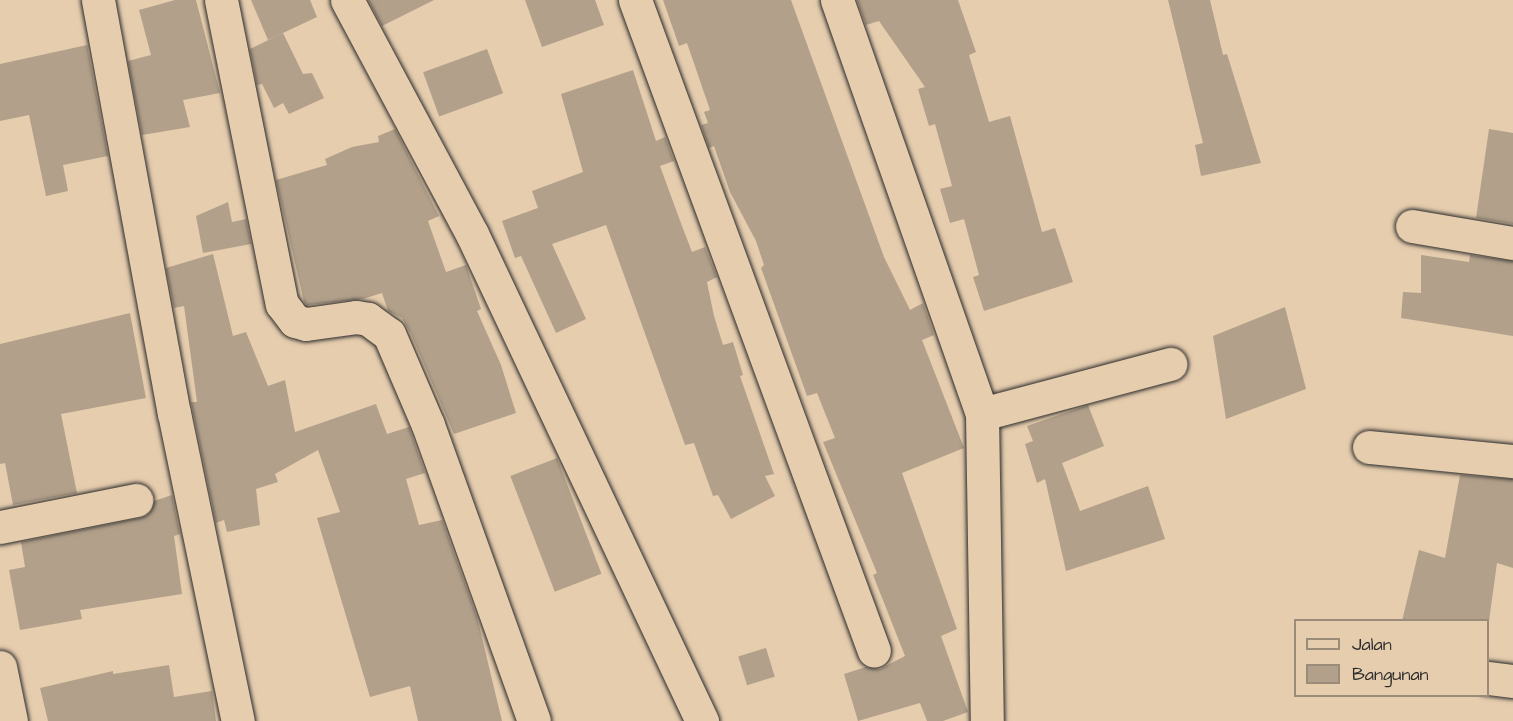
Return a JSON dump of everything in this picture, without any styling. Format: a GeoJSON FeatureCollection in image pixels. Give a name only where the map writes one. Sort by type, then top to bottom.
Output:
{"type":"FeatureCollection","features":[{"type":"Feature","properties":{"kind":"street"},"geometry":{"type":"LineString","coordinates":[[98,0],[172,401],[238,721]]}},
{"type":"Feature","properties":{"kind":"street"},"geometry":{"type":"LineString","coordinates":[[221,0],[282,304],[295,321],[306,324],[356,317],[368,319],[389,334],[428,425],[534,721]]}},
{"type":"Feature","properties":{"kind":"street"},"geometry":{"type":"LineString","coordinates":[[347,0],[483,255],[702,721]]}},
{"type":"Feature","properties":{"kind":"street"},"geometry":{"type":"LineString","coordinates":[[635,0],[874,651]]}},
{"type":"Feature","properties":{"kind":"street"},"geometry":{"type":"LineString","coordinates":[[837,0],[982,414],[987,721]]}},
{"type":"Feature","properties":{"kind":"street"},"geometry":{"type":"LineString","coordinates":[[1412,226],[1513,243]]}},
{"type":"Feature","properties":{"kind":"street"},"geometry":{"type":"LineString","coordinates":[[982,414],[1170,364]]}},
{"type":"Feature","properties":{"kind":"street"},"geometry":{"type":"LineString","coordinates":[[1369,447],[1513,461]]}},
{"type":"Feature","properties":{"kind":"street"},"geometry":{"type":"LineString","coordinates":[[0,527],[136,500]]}},
{"type":"Feature","properties":{"kind":"street"},"geometry":{"type":"LineString","coordinates":[[0,667],[11,721]]}},
{"type":"Feature","properties":{"kind":"street"},"geometry":{"type":"LineString","coordinates":[[1489,678],[1513,681]]}},
{"type":"Feature","properties":{"kind":"building"},"geometry":{"type":"Polygon","coordinates":[[[175,0],[196,0],[220,93],[183,100],[190,127],[142,135],[128,61],[151,55],[139,10],[175,0]]]}},
{"type":"Feature","properties":{"kind":"building"},"geometry":{"type":"Polygon","coordinates":[[[251,0],[310,0],[317,17],[268,40],[251,0]]]}},
{"type":"Feature","properties":{"kind":"building"},"geometry":{"type":"Polygon","coordinates":[[[368,0],[434,0],[382,26],[368,0]]]}},
{"type":"Feature","properties":{"kind":"building"},"geometry":{"type":"Polygon","coordinates":[[[525,0],[595,0],[604,25],[542,47],[525,0]]]}},
{"type":"Feature","properties":{"kind":"building"},"geometry":{"type":"Polygon","coordinates":[[[663,0],[791,0],[884,257],[910,310],[923,303],[934,335],[922,340],[964,448],[902,473],[957,629],[941,636],[968,712],[943,721],[927,721],[920,703],[858,721],[844,674],[866,667],[880,669],[905,656],[873,575],[877,573],[823,442],[835,438],[817,393],[807,396],[761,268],[764,265],[756,241],[730,192],[714,146],[709,148],[701,125],[708,123],[704,112],[710,110],[687,43],[679,46],[663,0]]]}},
{"type":"Feature","properties":{"kind":"building"},"geometry":{"type":"Polygon","coordinates":[[[857,0],[958,0],[976,52],[969,55],[989,122],[1010,116],[1042,232],[1055,228],[1073,282],[984,311],[973,277],[979,275],[964,219],[950,223],[940,189],[952,186],[935,124],[929,126],[918,89],[925,87],[879,21],[866,25],[857,0]]]}},
{"type":"Feature","properties":{"kind":"building"},"geometry":{"type":"Polygon","coordinates":[[[1168,0],[1210,0],[1223,55],[1227,54],[1261,163],[1201,176],[1195,145],[1203,143],[1168,0]]]}},
{"type":"Feature","properties":{"kind":"building"},"geometry":{"type":"Polygon","coordinates":[[[283,33],[303,74],[312,73],[324,98],[289,114],[283,103],[274,108],[262,84],[257,85],[250,49],[283,33]]]}},
{"type":"Feature","properties":{"kind":"building"},"geometry":{"type":"Polygon","coordinates":[[[87,45],[108,156],[63,165],[68,191],[46,196],[29,115],[0,121],[0,64],[87,45]]]}},
{"type":"Feature","properties":{"kind":"building"},"geometry":{"type":"Polygon","coordinates":[[[487,49],[503,93],[439,116],[423,72],[487,49]]]}},
{"type":"Feature","properties":{"kind":"building"},"geometry":{"type":"Polygon","coordinates":[[[633,70],[656,141],[665,137],[674,161],[660,166],[692,252],[705,247],[717,277],[707,282],[714,316],[723,345],[733,342],[743,375],[740,376],[774,474],[765,476],[775,496],[731,519],[718,495],[713,496],[694,443],[685,445],[606,225],[552,244],[586,319],[556,333],[521,256],[515,258],[502,221],[538,208],[532,191],[583,172],[561,94],[633,70]]]}},
{"type":"Feature","properties":{"kind":"building"},"geometry":{"type":"Polygon","coordinates":[[[395,129],[439,216],[428,221],[446,272],[466,265],[481,309],[477,311],[501,365],[516,413],[454,434],[411,334],[402,318],[388,311],[382,293],[363,299],[307,305],[304,302],[276,180],[327,165],[325,159],[352,147],[379,142],[378,136],[395,129]]]}},
{"type":"Feature","properties":{"kind":"building"},"geometry":{"type":"Polygon","coordinates":[[[1489,129],[1513,133],[1513,224],[1476,218],[1489,129]]]}},
{"type":"Feature","properties":{"kind":"building"},"geometry":{"type":"Polygon","coordinates":[[[228,202],[232,222],[246,219],[251,244],[203,253],[196,216],[228,202]]]}},
{"type":"Feature","properties":{"kind":"building"},"geometry":{"type":"Polygon","coordinates":[[[213,254],[233,336],[246,332],[268,386],[285,380],[295,432],[376,404],[387,434],[409,427],[425,473],[406,479],[419,525],[442,520],[477,617],[502,721],[418,721],[410,686],[370,697],[317,518],[340,512],[318,450],[275,474],[278,482],[256,489],[260,525],[227,532],[224,520],[216,523],[191,402],[197,402],[184,306],[174,308],[166,268],[213,254]]]}},
{"type":"Feature","properties":{"kind":"building"},"geometry":{"type":"Polygon","coordinates":[[[1421,255],[1469,262],[1470,255],[1513,261],[1513,336],[1401,318],[1403,292],[1421,293],[1421,255]]]}},
{"type":"Feature","properties":{"kind":"building"},"geometry":{"type":"Polygon","coordinates":[[[1285,307],[1306,389],[1226,419],[1213,336],[1285,307]]]}},
{"type":"Feature","properties":{"kind":"building"},"geometry":{"type":"Polygon","coordinates":[[[130,313],[146,398],[61,414],[77,493],[13,505],[5,463],[0,464],[0,344],[130,313]]]}},
{"type":"Feature","properties":{"kind":"building"},"geometry":{"type":"Polygon","coordinates":[[[1088,405],[1104,446],[1062,463],[1080,511],[1148,486],[1165,539],[1066,571],[1045,479],[1037,483],[1025,444],[1033,441],[1027,426],[1088,405]]]}},
{"type":"Feature","properties":{"kind":"building"},"geometry":{"type":"Polygon","coordinates":[[[557,458],[601,574],[555,592],[510,476],[557,458]]]}},
{"type":"Feature","properties":{"kind":"building"},"geometry":{"type":"Polygon","coordinates":[[[1460,475],[1513,479],[1513,568],[1497,563],[1489,621],[1489,619],[1402,619],[1419,550],[1445,558],[1460,475]]]}},
{"type":"Feature","properties":{"kind":"building"},"geometry":{"type":"Polygon","coordinates":[[[172,495],[180,534],[174,536],[182,594],[80,610],[82,619],[20,630],[9,570],[25,567],[21,542],[140,518],[149,514],[154,501],[172,495]]]}},
{"type":"Feature","properties":{"kind":"building"},"geometry":{"type":"Polygon","coordinates":[[[766,648],[775,677],[747,685],[738,656],[766,648]]]}},
{"type":"Feature","properties":{"kind":"building"},"geometry":{"type":"Polygon","coordinates":[[[169,665],[174,697],[212,691],[216,721],[48,721],[40,688],[113,671],[113,674],[169,665]]]}}]}
